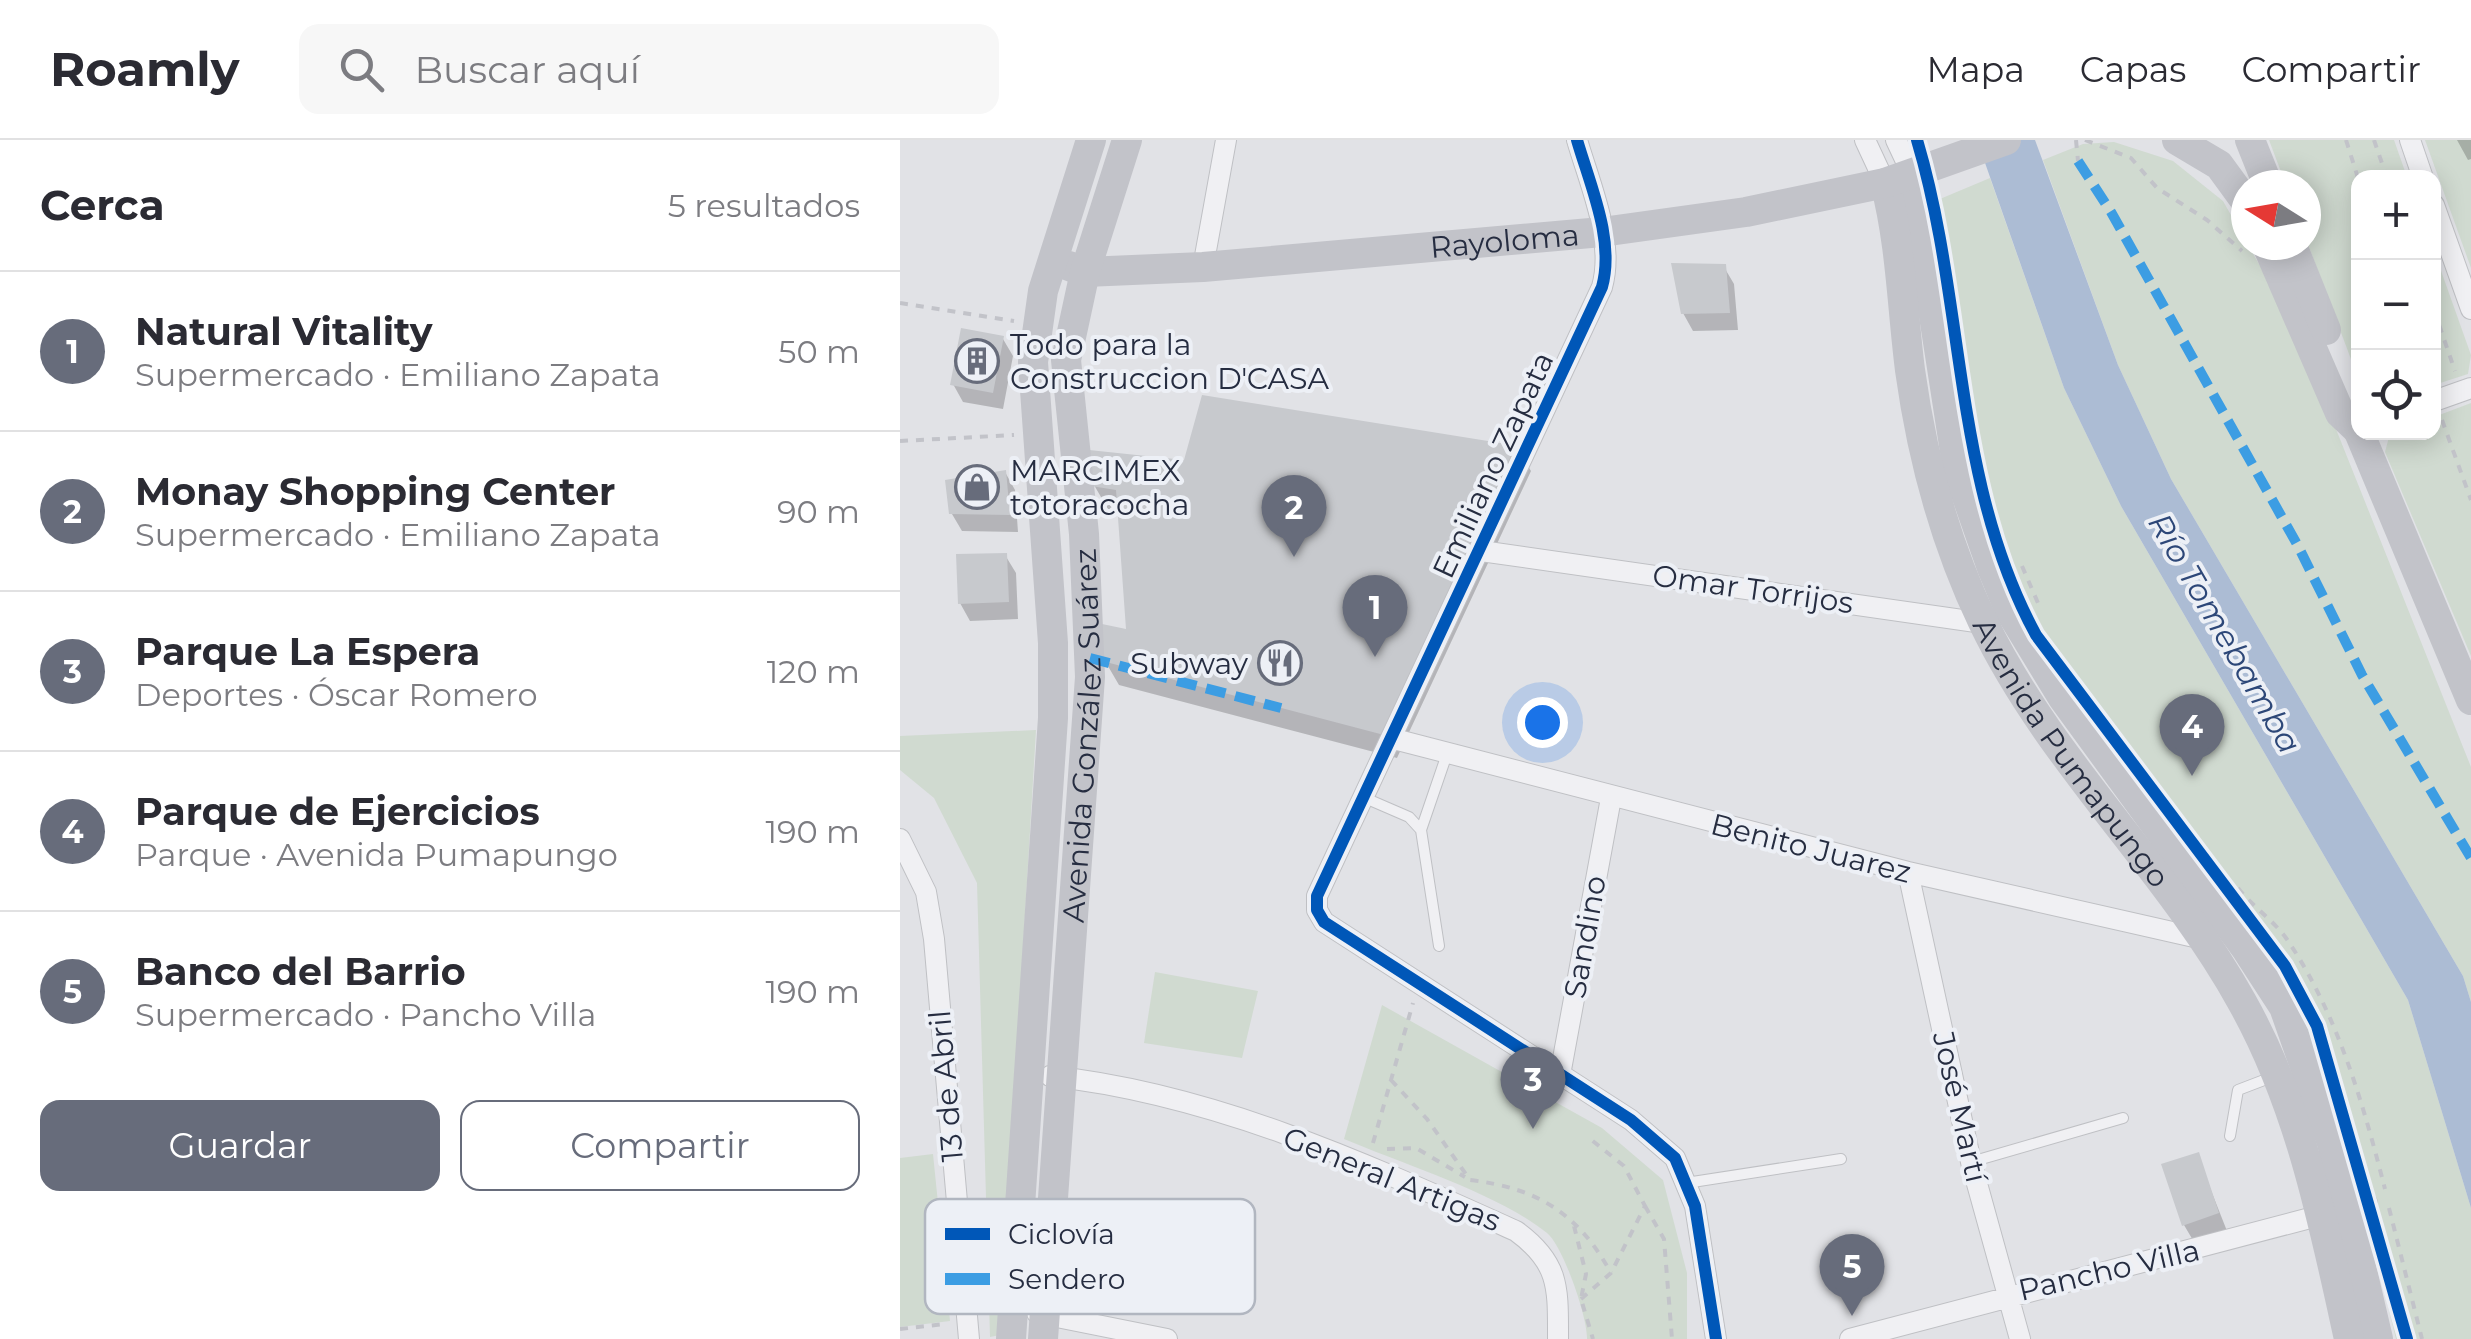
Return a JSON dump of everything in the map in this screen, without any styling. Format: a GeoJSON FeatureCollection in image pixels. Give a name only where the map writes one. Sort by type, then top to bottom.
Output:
{"type":"FeatureCollection","features":[{"type":"Feature","properties":{"kind":"main road","name":"Avenida González Suárez"},"geometry":{"type":"LineString","coordinates":[[1019,1199],[1054,718],[1035,324],[1091,140]]}},
{"type":"Feature","properties":{"kind":"main road","name":"Avenida González Suárez"},"geometry":{"type":"LineString","coordinates":[[1052,1199],[1090,677],[1084,534],[1066,376],[1070,330],[1084,272],[1127,140]]}},
{"type":"Feature","properties":{"kind":"main road","name":"Rayoloma"},"geometry":{"type":"LineString","coordinates":[[1053,260],[1084,272],[1203,267],[1602,232],[1746,212],[1907,175],[2006,140]]}},
{"type":"Feature","properties":{"kind":"main road"},"geometry":{"type":"LineString","coordinates":[[2177,140],[2219,165],[2231,181]]}},
{"type":"Feature","properties":{"kind":"main road"},"geometry":{"type":"LineString","coordinates":[[2250,140],[2262,170]]}},
{"type":"Feature","properties":{"kind":"main road","name":"Avenida Pumapungo"},"geometry":{"type":"LineString","coordinates":[[1907,175],[1930,480],[2004,613],[2011,673],[2108,818],[2227,928],[2264,975],[2295,1032],[2346,1209],[2378,1339]]}},
{"type":"Feature","properties":{"kind":"main road"},"geometry":{"type":"LineString","coordinates":[[2263,260],[2340,413],[2351,424]]}},
{"type":"Feature","properties":{"kind":"main road"},"geometry":{"type":"LineString","coordinates":[[2298,260],[2351,395]]}},
{"type":"Feature","properties":{"kind":"main road"},"geometry":{"type":"LineString","coordinates":[[2362,440],[2471,700]]}},
{"type":"Feature","properties":{"kind":"main road","name":"Avenida Pumapungo"},"geometry":{"type":"LineString","coordinates":[[2227,928],[2241,1000],[2346,1209],[2349,1339]]}},
{"type":"Feature","properties":{"kind":"street"},"geometry":{"type":"LineString","coordinates":[[1203,267],[1226,140]]}},
{"type":"Feature","properties":{"kind":"street","name":"Emiliano Zapata"},"geometry":{"type":"LineString","coordinates":[[1420,984],[1324,922],[1317,910],[1317,896],[1394,739],[1602,287],[1607,268],[1602,232],[1577,140]]}},
{"type":"Feature","properties":{"kind":"street","name":"Avenida Pumapungo"},"geometry":{"type":"LineString","coordinates":[[1865,140],[1907,175]]}},
{"type":"Feature","properties":{"kind":"street","name":"Avenida Pumapungo"},"geometry":{"type":"LineString","coordinates":[[1896,140],[1907,175]]}},
{"type":"Feature","properties":{"kind":"street"},"geometry":{"type":"LineString","coordinates":[[2410,140],[2421,170]]}},
{"type":"Feature","properties":{"kind":"street"},"geometry":{"type":"LineString","coordinates":[[2441,226],[2471,310]]}},
{"type":"Feature","properties":{"kind":"street"},"geometry":{"type":"LineString","coordinates":[[2441,398],[2466,389]]}},
{"type":"Feature","properties":{"kind":"street","name":"Omar Torrijos"},"geometry":{"type":"LineString","coordinates":[[1481,551],[2004,613]]}},
{"type":"Feature","properties":{"kind":"street","name":"Benito Juarez"},"geometry":{"type":"LineString","coordinates":[[1394,739],[1908,872],[2227,928]]}},
{"type":"Feature","properties":{"kind":"street","name":"Sandino"},"geometry":{"type":"LineString","coordinates":[[1560,1075],[1611,798]]}},
{"type":"Feature","properties":{"kind":"street","name":"13 de Abril"},"geometry":{"type":"LineString","coordinates":[[900,839],[926,892],[934,939],[957,1199]]}},
{"type":"Feature","properties":{"kind":"street","name":"José Martí"},"geometry":{"type":"LineString","coordinates":[[1908,872],[1971,1162],[2020,1339]]}},
{"type":"Feature","properties":{"kind":"street"},"geometry":{"type":"LineString","coordinates":[[1420,984],[1632,1120],[1675,1158],[1695,1206],[1716,1339]]}},
{"type":"Feature","properties":{"kind":"street","name":"General Artigas"},"geometry":{"type":"LineString","coordinates":[[1029,1074],[1191,1104],[1328,1146],[1516,1230],[1540,1248],[1553,1270],[1558,1339]]}},
{"type":"Feature","properties":{"kind":"street","name":"Pancho Villa"},"geometry":{"type":"LineString","coordinates":[[1850,1339],[2005,1294],[2346,1209]]}},
{"type":"Feature","properties":{"kind":"street"},"geometry":{"type":"LineString","coordinates":[[1043,1326],[1167,1339]]}},
{"type":"Feature","properties":{"kind":"lane"},"geometry":{"type":"LineString","coordinates":[[1439,946],[1421,830],[1447,754]]}},
{"type":"Feature","properties":{"kind":"lane"},"geometry":{"type":"LineString","coordinates":[[1365,798],[1409,816],[1421,830]]}},
{"type":"Feature","properties":{"kind":"lane"},"geometry":{"type":"LineString","coordinates":[[2230,1136],[2238,1090],[2278,1075]]}},
{"type":"Feature","properties":{"kind":"lane"},"geometry":{"type":"LineString","coordinates":[[1971,1162],[2122,1118]]}},
{"type":"Feature","properties":{"kind":"lane"},"geometry":{"type":"LineString","coordinates":[[1685,1183],[1841,1159]]}},
{"type":"Feature","properties":{"kind":"path"},"geometry":{"type":"LineString","coordinates":[[2076,140],[2078,162]]}},
{"type":"Feature","properties":{"kind":"path"},"geometry":{"type":"LineString","coordinates":[[2084,140],[2131,158],[2157,188],[2231,235]]}},
{"type":"Feature","properties":{"kind":"path"},"geometry":{"type":"LineString","coordinates":[[2346,140],[2355,170]]}},
{"type":"Feature","properties":{"kind":"path"},"geometry":{"type":"LineString","coordinates":[[2374,140],[2384,170]]}},
{"type":"Feature","properties":{"kind":"path"},"geometry":{"type":"LineString","coordinates":[[900,303],[1035,324]]}},
{"type":"Feature","properties":{"kind":"path"},"geometry":{"type":"LineString","coordinates":[[2441,327],[2466,389]]}},
{"type":"Feature","properties":{"kind":"path"},"geometry":{"type":"LineString","coordinates":[[2441,420],[2471,500]]}},
{"type":"Feature","properties":{"kind":"path"},"geometry":{"type":"LineString","coordinates":[[900,442],[1038,433]]}},
{"type":"Feature","properties":{"kind":"path"},"geometry":{"type":"LineString","coordinates":[[2016,552],[2042,612]]}},
{"type":"Feature","properties":{"kind":"path"},"geometry":{"type":"LineString","coordinates":[[2004,613],[2007,569]]}},
{"type":"Feature","properties":{"kind":"path"},"geometry":{"type":"LineString","coordinates":[[2220,884],[2227,928]]}},
{"type":"Feature","properties":{"kind":"path"},"geometry":{"type":"LineString","coordinates":[[1420,984],[1370,1150],[1416,1148],[1470,1180],[1535,1193],[1596,1245],[1611,1273]]}},
{"type":"Feature","properties":{"kind":"path"},"geometry":{"type":"LineString","coordinates":[[2309,1011],[2317,1026]]}},
{"type":"Feature","properties":{"kind":"path"},"geometry":{"type":"LineString","coordinates":[[1391,1080],[1428,1119],[1470,1180]]}},
{"type":"Feature","properties":{"kind":"path"},"geometry":{"type":"LineString","coordinates":[[1589,1138],[1624,1166],[1664,1239],[1672,1339]]}},
{"type":"Feature","properties":{"kind":"path"},"geometry":{"type":"LineString","coordinates":[[1581,1299],[1611,1273],[1645,1206]]}},
{"type":"Feature","properties":{"kind":"path"},"geometry":{"type":"LineString","coordinates":[[1574,1226],[1586,1274],[1581,1299],[1593,1339]]}},
{"type":"Feature","properties":{"kind":"path"},"geometry":{"type":"LineString","coordinates":[[2400,1250],[2422,1339]]}},
{"type":"Feature","properties":{"kind":"path"},"geometry":{"type":"LineString","coordinates":[[2394,1294],[2406,1339]]}},
{"type":"Feature","properties":{"kind":"path"},"geometry":{"type":"LineString","coordinates":[[900,1329],[968,1330]]}},
{"type":"Feature","properties":{"kind":"shaded area"},"geometry":{"type":"Polygon","coordinates":[[[2269,140],[2394,140],[2405,170],[2351,170],[2351,359],[2314,260],[2321,260],[2321,170],[2280,170],[2269,140]]]}},
{"type":"Feature","properties":{"kind":"shaded area"},"geometry":{"type":"Polygon","coordinates":[[[2425,140],[2471,140],[2471,268],[2441,185],[2441,170],[2436,170],[2425,140]]]}},
{"type":"Feature","properties":{"kind":"shaded area"},"geometry":{"type":"Polygon","coordinates":[[[2114,142],[2173,161],[2223,201],[2231,215],[2231,260],[2257,260],[2296,329],[2471,767],[2471,1002],[2463,976],[2171,479],[2118,365],[2043,160],[2083,144],[2114,142]]]}},
{"type":"Feature","properties":{"kind":"shaded area"},"geometry":{"type":"Polygon","coordinates":[[[1990,178],[2064,388],[2121,506],[2408,1000],[2471,1208],[2471,1339],[2396,1339],[2360,1194],[2277,958],[2114,745],[2034,629],[1968,482],[1928,204],[1990,178]]]}},
{"type":"Feature","properties":{"kind":"shaded area"},"geometry":{"type":"Polygon","coordinates":[[[2441,271],[2471,355],[2468,374],[2441,383],[2441,271]]]}},
{"type":"Feature","properties":{"kind":"shaded area"},"geometry":{"type":"Polygon","coordinates":[[[2471,403],[2471,656],[2385,452],[2388,440],[2441,440],[2441,414],[2471,403]]]}},
{"type":"Feature","properties":{"kind":"shaded area"},"geometry":{"type":"Polygon","coordinates":[[[1036,730],[1008,1199],[986,1199],[977,883],[934,798],[900,770],[900,736],[1036,730]]]}},
{"type":"Feature","properties":{"kind":"shaded area"},"geometry":{"type":"Polygon","coordinates":[[[1155,972],[1258,991],[1242,1058],[1144,1043],[1155,972]]]}},
{"type":"Feature","properties":{"kind":"shaded area"},"geometry":{"type":"Polygon","coordinates":[[[1382,1005],[1602,1128],[1663,1180],[1687,1273],[1687,1339],[1587,1339],[1573,1283],[1547,1233],[1503,1205],[1344,1139],[1382,1005]]]}},
{"type":"Feature","properties":{"kind":"shaded area"},"geometry":{"type":"Polygon","coordinates":[[[933,1154],[938,1199],[925,1199],[925,1314],[949,1314],[950,1321],[900,1327],[900,1158],[933,1154]]]}},
{"type":"Feature","properties":{"kind":"shaded area"},"geometry":{"type":"Polygon","coordinates":[[[989,1314],[1001,1314],[1000,1335],[990,1337],[989,1314]]]}},
{"type":"Feature","properties":{"kind":"water","name":"Río Tomebamba"},"geometry":{"type":"Polygon","coordinates":[[[1977,140],[2035,140],[2118,365],[2171,479],[2463,976],[2471,1002],[2471,1208],[2408,1000],[2121,506],[2064,388],[1977,140]]]}},
{"type":"Feature","properties":{"kind":"building"},"geometry":{"type":"Polygon","coordinates":[[[1671,263],[1726,264],[1730,313],[1681,314],[1671,263]]]}},
{"type":"Feature","properties":{"kind":"building","name":"Todo para la Construccion D'CASA"},"geometry":{"type":"Polygon","coordinates":[[[961,328],[1004,336],[993,393],[950,385],[961,328]]]}},
{"type":"Feature","properties":{"kind":"building"},"geometry":{"type":"Polygon","coordinates":[[[1202,395],[1519,446],[1384,735],[1102,661],[1102,624],[1126,629],[1116,490],[1091,486],[1089,450],[1184,460],[1202,395]]]}},
{"type":"Feature","properties":{"kind":"building","name":"MARCIMEX totoracocha"},"geometry":{"type":"Polygon","coordinates":[[[1006,470],[1010,515],[949,514],[945,480],[1006,470]]]}},
{"type":"Feature","properties":{"kind":"building"},"geometry":{"type":"Polygon","coordinates":[[[1007,553],[1009,602],[958,604],[956,554],[1007,553]]]}},
{"type":"Feature","properties":{"kind":"building"},"geometry":{"type":"Polygon","coordinates":[[[2199,1152],[2219,1213],[2182,1226],[2161,1164],[2199,1152]]]}},
{"type":"Feature","properties":{"kind":"marked path"},"geometry":{"type":"LineString","coordinates":[[2078,161],[2111,212],[2298,546],[2362,675],[2471,858]]}},
{"type":"Feature","properties":{"kind":"marked path"},"geometry":{"type":"LineString","coordinates":[[1090,658],[1281,708]]}},
{"type":"Feature","properties":{"kind":"cycle path"},"geometry":{"type":"LineString","coordinates":[[1577,140],[1603,232],[1602,287],[1317,896],[1317,910],[1324,922],[1631,1120],[1675,1158],[1695,1206],[1716,1339]]}},
{"type":"Feature","properties":{"kind":"cycle path"},"geometry":{"type":"LineString","coordinates":[[1917,140],[1933,202],[1974,454],[2009,576],[2036,635],[2285,966],[2317,1026],[2407,1339]]}},
{"type":"Feature","properties":{"kind":"place","name":"Todo para la Construccion D'CASA"},"geometry":{"type":"Point","coordinates":[977,361]}},
{"type":"Feature","properties":{"kind":"place","name":"MARCIMEX totoracocha"},"geometry":{"type":"Point","coordinates":[977,487]}},
{"type":"Feature","properties":{"kind":"place","name":"Monay Shopping Center"},"geometry":{"type":"Point","coordinates":[1294,557]}},
{"type":"Feature","properties":{"kind":"place","name":"Natural Vitality"},"geometry":{"type":"Point","coordinates":[1375,657]}},
{"type":"Feature","properties":{"kind":"place","name":"Subway"},"geometry":{"type":"Point","coordinates":[1280,663]}},
{"type":"Feature","properties":{"kind":"place","name":"Parque de Ejercicios"},"geometry":{"type":"Point","coordinates":[2192,776]}},
{"type":"Feature","properties":{"kind":"place","name":"Parque La Espera"},"geometry":{"type":"Point","coordinates":[1533,1129]}},
{"type":"Feature","properties":{"kind":"place","name":"Banco del Barrio"},"geometry":{"type":"Point","coordinates":[1852,1316]}}]}
